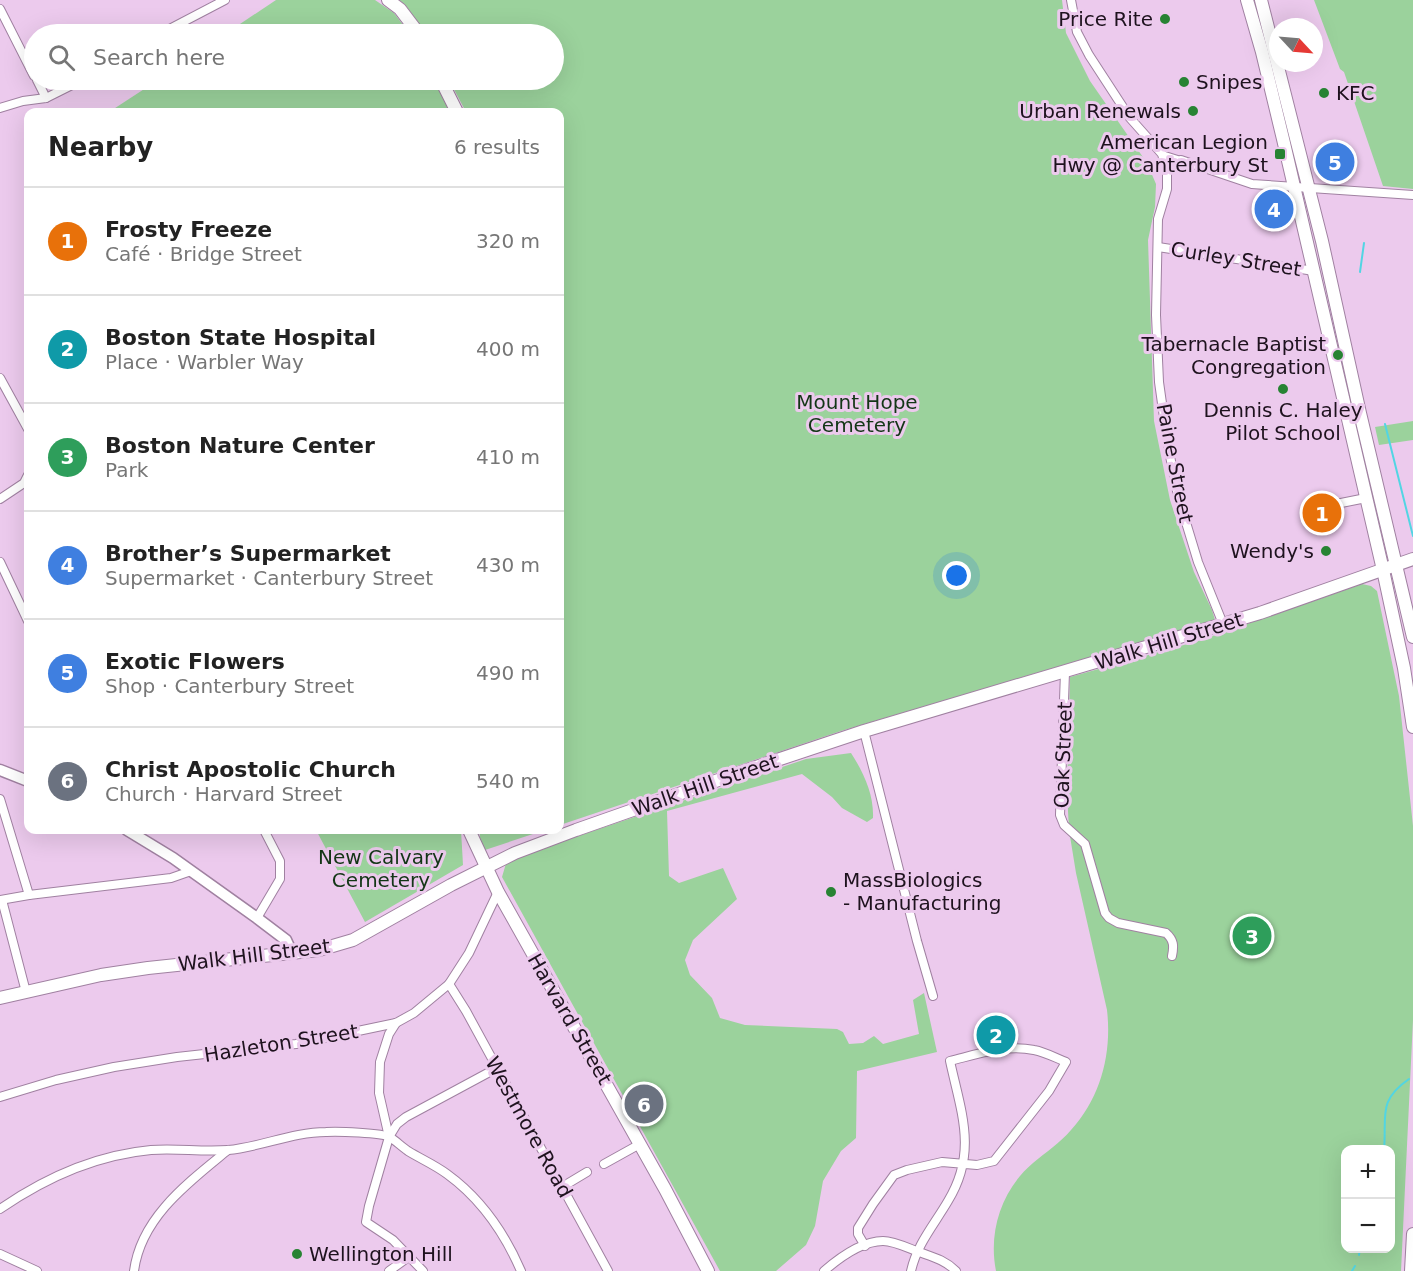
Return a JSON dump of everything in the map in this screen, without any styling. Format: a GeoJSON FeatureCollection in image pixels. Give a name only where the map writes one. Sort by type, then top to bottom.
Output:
{"type":"FeatureCollection","features":[{"type":"Feature","properties":{"kind":"main road"},"geometry":{"type":"LineString","coordinates":[[388,0],[400,9],[411,24]]}},
{"type":"Feature","properties":{"kind":"main road"},"geometry":{"type":"LineString","coordinates":[[1247,0],[1295,188],[1383,570],[1413,727]]}},
{"type":"Feature","properties":{"kind":"main road"},"geometry":{"type":"LineString","coordinates":[[1261,0],[1309,189],[1413,637]]}},
{"type":"Feature","properties":{"kind":"main road"},"geometry":{"type":"LineString","coordinates":[[446,90],[455,108]]}},
{"type":"Feature","properties":{"kind":"main road","name":"Walk Hill Street"},"geometry":{"type":"LineString","coordinates":[[0,998],[136,969],[319,950],[353,940],[451,885],[515,853],[576,830],[864,731],[1223,624],[1413,560]]}},
{"type":"Feature","properties":{"kind":"main road","name":"Harvard Street"},"geometry":{"type":"LineString","coordinates":[[471,834],[498,892],[640,1144],[708,1271]]}},
{"type":"Feature","properties":{"kind":"main road"},"geometry":{"type":"LineString","coordinates":[[1411,1271],[1413,1234]]}},
{"type":"Feature","properties":{"kind":"street"},"geometry":{"type":"LineString","coordinates":[[179,24],[225,0]]}},
{"type":"Feature","properties":{"kind":"street"},"geometry":{"type":"LineString","coordinates":[[1071,0],[1077,32],[1089,55],[1130,118],[1162,154],[1252,184],[1413,195]]}},
{"type":"Feature","properties":{"kind":"street"},"geometry":{"type":"LineString","coordinates":[[1,13],[24,57]]}},
{"type":"Feature","properties":{"kind":"street"},"geometry":{"type":"LineString","coordinates":[[42,90],[46,98]]}},
{"type":"Feature","properties":{"kind":"street"},"geometry":{"type":"LineString","coordinates":[[0,108],[17,102],[46,98],[62,90]]}},
{"type":"Feature","properties":{"kind":"street","name":"Paine Street"},"geometry":{"type":"LineString","coordinates":[[1162,154],[1167,171],[1167,189],[1158,219],[1156,322],[1159,382],[1178,496],[1197,562],[1223,624]]}},
{"type":"Feature","properties":{"kind":"street","name":"Curley Street"},"geometry":{"type":"LineString","coordinates":[[1158,247],[1314,271]]}},
{"type":"Feature","properties":{"kind":"street"},"geometry":{"type":"LineString","coordinates":[[0,378],[24,422]]}},
{"type":"Feature","properties":{"kind":"street"},"geometry":{"type":"LineString","coordinates":[[0,499],[24,483]]}},
{"type":"Feature","properties":{"kind":"street"},"geometry":{"type":"LineString","coordinates":[[1331,506],[1366,498]]}},
{"type":"Feature","properties":{"kind":"street"},"geometry":{"type":"LineString","coordinates":[[0,562],[24,613]]}},
{"type":"Feature","properties":{"kind":"street","name":"Oak Street"},"geometry":{"type":"LineString","coordinates":[[1065,672],[1060,815],[1064,825],[1085,844],[1105,913],[1118,923],[1166,933],[1172,938],[1174,946],[1172,956]]}},
{"type":"Feature","properties":{"kind":"street"},"geometry":{"type":"LineString","coordinates":[[864,731],[933,996]]}},
{"type":"Feature","properties":{"kind":"street"},"geometry":{"type":"LineString","coordinates":[[0,770],[24,779]]}},
{"type":"Feature","properties":{"kind":"street"},"geometry":{"type":"LineString","coordinates":[[0,799],[29,895]]}},
{"type":"Feature","properties":{"kind":"street"},"geometry":{"type":"LineString","coordinates":[[133,834],[191,871],[257,918],[286,940],[291,952]]}},
{"type":"Feature","properties":{"kind":"street"},"geometry":{"type":"LineString","coordinates":[[257,918],[280,879],[280,861],[266,834]]}},
{"type":"Feature","properties":{"kind":"street"},"geometry":{"type":"LineString","coordinates":[[26,992],[1,900],[171,878],[191,871]]}},
{"type":"Feature","properties":{"kind":"street","name":"Hazleton Street"},"geometry":{"type":"LineString","coordinates":[[0,1097],[56,1080],[137,1063],[296,1044],[396,1023],[422,1007],[449,984],[470,953],[498,892]]}},
{"type":"Feature","properties":{"kind":"street","name":"Westmore Road"},"geometry":{"type":"LineString","coordinates":[[449,984],[608,1271]]}},
{"type":"Feature","properties":{"kind":"street"},"geometry":{"type":"LineString","coordinates":[[389,1137],[378,1093],[378,1077],[389,1034],[396,1023]]}},
{"type":"Feature","properties":{"kind":"street"},"geometry":{"type":"LineString","coordinates":[[865,1246],[858,1234],[858,1228],[894,1175],[942,1162],[964,1164],[985,1164],[994,1161],[1049,1091],[1065,1062],[1036,1050],[1010,1048],[950,1061],[966,1132],[964,1164],[949,1200],[916,1251],[911,1271]]}},
{"type":"Feature","properties":{"kind":"street"},"geometry":{"type":"LineString","coordinates":[[423,1271],[393,1240],[366,1222],[389,1137],[397,1124],[406,1117],[497,1068]]}},
{"type":"Feature","properties":{"kind":"street"},"geometry":{"type":"LineString","coordinates":[[0,1209],[47,1180],[88,1163],[121,1154],[151,1150],[228,1150],[302,1134],[327,1132],[389,1137],[448,1175],[470,1196],[496,1224],[513,1252],[521,1271]]}},
{"type":"Feature","properties":{"kind":"street"},"geometry":{"type":"LineString","coordinates":[[604,1164],[640,1144]]}},
{"type":"Feature","properties":{"kind":"street"},"geometry":{"type":"LineString","coordinates":[[134,1271],[140,1245],[168,1202],[228,1150]]}},
{"type":"Feature","properties":{"kind":"street"},"geometry":{"type":"LineString","coordinates":[[562,1187],[587,1172]]}},
{"type":"Feature","properties":{"kind":"street"},"geometry":{"type":"LineString","coordinates":[[824,1271],[837,1260],[865,1246],[884,1241],[948,1263],[956,1271]]}},
{"type":"Feature","properties":{"kind":"street"},"geometry":{"type":"LineString","coordinates":[[0,1254],[37,1271]]}},
{"type":"Feature","properties":{"kind":"street"},"geometry":{"type":"LineString","coordinates":[[389,1271],[410,1256]]}},
{"type":"Feature","properties":{"kind":"green space"},"geometry":{"type":"Polygon","coordinates":[[[276,0],[375,0],[394,13],[402,24],[240,24],[276,0]]]}},
{"type":"Feature","properties":{"kind":"green space","name":"Mount Hope Cemetery"},"geometry":{"type":"Polygon","coordinates":[[[399,0],[1062,0],[1066,33],[1090,81],[1147,163],[1156,184],[1155,207],[1148,240],[1154,421],[1170,500],[1194,572],[1215,620],[841,731],[564,824],[564,108],[464,108],[454,90],[564,90],[564,24],[418,24],[399,0]]]}},
{"type":"Feature","properties":{"kind":"green space"},"geometry":{"type":"Polygon","coordinates":[[[1314,0],[1413,0],[1413,189],[1383,186],[1344,72],[1340,69],[1323,24],[1323,18],[1321,18],[1314,0]]]}},
{"type":"Feature","properties":{"kind":"green space"},"geometry":{"type":"Polygon","coordinates":[[[143,90],[440,90],[449,108],[115,108],[143,90]]]}},
{"type":"Feature","properties":{"kind":"green space"},"geometry":{"type":"Polygon","coordinates":[[[1413,421],[1413,440],[1379,445],[1375,427],[1413,421]]]}},
{"type":"Feature","properties":{"kind":"green space"},"geometry":{"type":"Polygon","coordinates":[[[1362,584],[1371,586],[1377,591],[1399,696],[1413,826],[1413,1020],[1401,1271],[996,1271],[994,1241],[996,1226],[1006,1198],[1022,1173],[1062,1139],[1081,1117],[1097,1089],[1108,1042],[1107,1010],[1076,873],[1069,830],[1067,792],[1070,677],[1198,641],[1362,584]]]}},
{"type":"Feature","properties":{"kind":"green space"},"geometry":{"type":"Polygon","coordinates":[[[851,753],[864,776],[870,793],[873,818],[867,822],[842,808],[832,797],[802,774],[667,811],[669,876],[679,883],[723,868],[737,899],[693,940],[685,960],[690,975],[712,998],[720,1018],[745,1025],[837,1029],[843,1032],[849,1044],[863,1043],[874,1036],[883,1044],[919,1034],[913,1000],[924,993],[937,1052],[857,1071],[856,1138],[841,1151],[823,1181],[815,1226],[806,1245],[776,1271],[720,1271],[502,877],[507,860],[806,759],[851,753]]]}},
{"type":"Feature","properties":{"kind":"green space","name":"New Calvary Cemetery"},"geometry":{"type":"Polygon","coordinates":[[[318,834],[461,834],[463,865],[365,922],[318,834]]]}},
{"type":"Feature","properties":{"kind":"green space"},"geometry":{"type":"Polygon","coordinates":[[[480,834],[533,834],[482,851],[480,834]]]}},
{"type":"Feature","properties":{"kind":"waterway"},"geometry":{"type":"LineString","coordinates":[[1360,272],[1364,243]]}},
{"type":"Feature","properties":{"kind":"waterway"},"geometry":{"type":"LineString","coordinates":[[1385,424],[1413,536]]}},
{"type":"Feature","properties":{"kind":"waterway"},"geometry":{"type":"LineString","coordinates":[[1384,1145],[1388,1102],[1399,1087],[1409,1079]]}},
{"type":"Feature","properties":{"kind":"waterway"},"geometry":{"type":"LineString","coordinates":[[1352,1271],[1355,1266]]}},
{"type":"Feature","properties":{"kind":"place","name":"Price Rite"},"geometry":{"type":"Point","coordinates":[1165,19]}},
{"type":"Feature","properties":{"kind":"place","name":"Snipes"},"geometry":{"type":"Point","coordinates":[1184,82]}},
{"type":"Feature","properties":{"kind":"place","name":"KFC"},"geometry":{"type":"Point","coordinates":[1324,93]}},
{"type":"Feature","properties":{"kind":"place","name":"Urban Renewals"},"geometry":{"type":"Point","coordinates":[1193,111]}},
{"type":"Feature","properties":{"kind":"place","name":"American Legion Hwy @ Canterbury St"},"geometry":{"type":"Point","coordinates":[1280,154]}},
{"type":"Feature","properties":{"kind":"place","name":"Exotic Flowers"},"geometry":{"type":"Point","coordinates":[1335,162]}},
{"type":"Feature","properties":{"kind":"place","name":"Brother’s Supermarket"},"geometry":{"type":"Point","coordinates":[1274,209]}},
{"type":"Feature","properties":{"kind":"place","name":"Tabernacle Baptist Congregation"},"geometry":{"type":"Point","coordinates":[1338,355]}},
{"type":"Feature","properties":{"kind":"place","name":"Dennis C. Haley Pilot School"},"geometry":{"type":"Point","coordinates":[1283,389]}},
{"type":"Feature","properties":{"kind":"place","name":"Frosty Freeze"},"geometry":{"type":"Point","coordinates":[1322,513]}},
{"type":"Feature","properties":{"kind":"place","name":"Wendy's"},"geometry":{"type":"Point","coordinates":[1326,551]}},
{"type":"Feature","properties":{"kind":"place","name":"MassBiologics - Manufacturing"},"geometry":{"type":"Point","coordinates":[831,892]}},
{"type":"Feature","properties":{"kind":"place","name":"Boston Nature Center"},"geometry":{"type":"Point","coordinates":[1252,936]}},
{"type":"Feature","properties":{"kind":"place","name":"Boston State Hospital"},"geometry":{"type":"Point","coordinates":[996,1035]}},
{"type":"Feature","properties":{"kind":"place","name":"Christ Apostolic Church"},"geometry":{"type":"Point","coordinates":[644,1104]}},
{"type":"Feature","properties":{"kind":"place","name":"Wellington Hill"},"geometry":{"type":"Point","coordinates":[297,1254]}}]}
